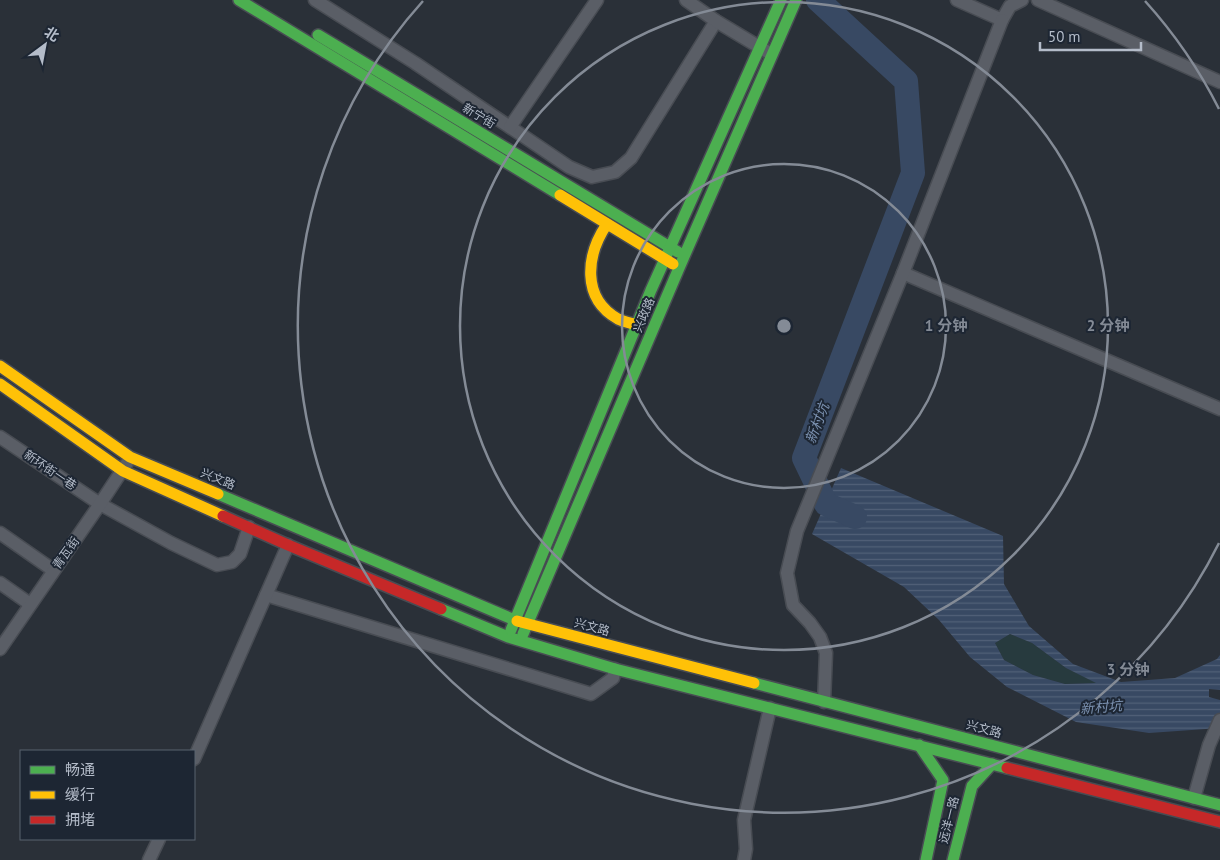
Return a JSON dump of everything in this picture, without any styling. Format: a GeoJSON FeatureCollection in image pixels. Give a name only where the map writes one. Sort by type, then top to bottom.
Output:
{"type":"FeatureCollection","features":[{"type":"Feature","properties":{"kind":"street"},"geometry":{"type":"LineString","coordinates":[[239,0],[679,268]]}},
{"type":"Feature","properties":{"kind":"street","name":"新宁街"},"geometry":{"type":"LineString","coordinates":[[260,0],[684,256]]}},
{"type":"Feature","properties":{"kind":"street"},"geometry":{"type":"LineString","coordinates":[[315,0],[416,64],[569,167],[592,177],[615,172],[631,158],[716,21]]}},
{"type":"Feature","properties":{"kind":"street"},"geometry":{"type":"LineString","coordinates":[[510,127],[597,0]]}},
{"type":"Feature","properties":{"kind":"street"},"geometry":{"type":"LineString","coordinates":[[686,0],[716,21],[772,55]]}},
{"type":"Feature","properties":{"kind":"street","name":"兴政路"},"geometry":{"type":"LineString","coordinates":[[508,637],[670,247],[781,0]]}},
{"type":"Feature","properties":{"kind":"street","name":"兴政路"},"geometry":{"type":"LineString","coordinates":[[520,641],[684,256],[796,0]]}},
{"type":"Feature","properties":{"kind":"street"},"geometry":{"type":"LineString","coordinates":[[958,0],[1002,20]]}},
{"type":"Feature","properties":{"kind":"street"},"geometry":{"type":"LineString","coordinates":[[824,702],[826,652],[820,637],[794,605],[787,573],[797,531],[903,273],[1002,20],[1010,6],[1022,0]]}},
{"type":"Feature","properties":{"kind":"street"},"geometry":{"type":"LineString","coordinates":[[1038,0],[1220,82]]}},
{"type":"Feature","properties":{"kind":"street"},"geometry":{"type":"LineString","coordinates":[[607,224],[595,242],[590,265],[590,284],[599,302],[618,319],[637,325]]}},
{"type":"Feature","properties":{"kind":"street"},"geometry":{"type":"LineString","coordinates":[[903,273],[1220,408]]}},
{"type":"Feature","properties":{"kind":"street","name":"兴文路"},"geometry":{"type":"LineString","coordinates":[[0,366],[130,457],[515,620],[1220,805]]}},
{"type":"Feature","properties":{"kind":"street"},"geometry":{"type":"LineString","coordinates":[[0,384],[123,471],[288,545],[508,637],[615,668],[1220,822]]}},
{"type":"Feature","properties":{"kind":"street","name":"新环街一巷"},"geometry":{"type":"LineString","coordinates":[[0,437],[100,504],[171,543],[217,564],[232,562],[240,554],[249,527]]}},
{"type":"Feature","properties":{"kind":"street","name":"青瓦街"},"geometry":{"type":"LineString","coordinates":[[2,643],[123,471],[130,457]]}},
{"type":"Feature","properties":{"kind":"street"},"geometry":{"type":"LineString","coordinates":[[0,532],[53,570]]}},
{"type":"Feature","properties":{"kind":"street"},"geometry":{"type":"LineString","coordinates":[[195,757],[288,545]]}},
{"type":"Feature","properties":{"kind":"street"},"geometry":{"type":"LineString","coordinates":[[0,583],[30,604]]}},
{"type":"Feature","properties":{"kind":"street"},"geometry":{"type":"LineString","coordinates":[[266,595],[591,694],[613,678],[615,668]]}},
{"type":"Feature","properties":{"kind":"street"},"geometry":{"type":"LineString","coordinates":[[744,860],[746,849],[744,820],[770,708]]}},
{"type":"Feature","properties":{"kind":"street"},"geometry":{"type":"LineString","coordinates":[[1194,798],[1209,745],[1220,720]]}},
{"type":"Feature","properties":{"kind":"street"},"geometry":{"type":"LineString","coordinates":[[918,745],[943,780],[926,860]]}},
{"type":"Feature","properties":{"kind":"street","name":"远洋一路"},"geometry":{"type":"LineString","coordinates":[[953,860],[972,786],[992,764]]}},
{"type":"Feature","properties":{"kind":"street"},"geometry":{"type":"LineString","coordinates":[[149,860],[159,840]]}},
{"type":"Feature","properties":{"kind":"green space"},"geometry":{"type":"Polygon","coordinates":[[[1010,634],[1032,643],[1066,668],[1097,683],[1065,684],[1033,675],[1004,660],[995,643],[1010,634]]]}},
{"type":"Feature","properties":{"kind":"water"},"geometry":{"type":"Polygon","coordinates":[[[841,468],[1003,536],[1004,584],[1029,626],[1073,664],[1121,682],[1175,678],[1217,659],[1220,655],[1220,690],[1209,689],[1209,697],[1220,700],[1220,728],[1149,733],[1076,722],[1007,687],[970,657],[939,620],[904,587],[812,534],[841,468]],[[1010,634],[995,643],[1004,660],[1033,675],[1065,684],[1096,683],[1066,668],[1032,643],[1010,634]]]}},
{"type":"Feature","properties":{"kind":"waterway","name":"新村坑"},"geometry":{"type":"LineString","coordinates":[[818,0],[906,81],[913,173],[804,458],[826,504],[855,517]]}},
{"type":"Feature","properties":{"kind":"traffic: fast"},"geometry":{"type":"LineString","coordinates":[[239,0],[560,195]]}},
{"type":"Feature","properties":{"kind":"traffic: fast"},"geometry":{"type":"LineString","coordinates":[[511,630],[651,290],[781,0]]}},
{"type":"Feature","properties":{"kind":"traffic: fast"},"geometry":{"type":"LineString","coordinates":[[523,634],[796,0]]}},
{"type":"Feature","properties":{"kind":"traffic: fast"},"geometry":{"type":"LineString","coordinates":[[318,35],[678,252]]}},
{"type":"Feature","properties":{"kind":"traffic: fast"},"geometry":{"type":"LineString","coordinates":[[218,494],[517,621]]}},
{"type":"Feature","properties":{"kind":"traffic: fast"},"geometry":{"type":"LineString","coordinates":[[441,609],[508,637],[615,669],[1007,768]]}},
{"type":"Feature","properties":{"kind":"traffic: fast"},"geometry":{"type":"LineString","coordinates":[[754,683],[1220,805]]}},
{"type":"Feature","properties":{"kind":"traffic: fast"},"geometry":{"type":"LineString","coordinates":[[919,745],[943,780],[926,860]]}},
{"type":"Feature","properties":{"kind":"traffic: fast"},"geometry":{"type":"LineString","coordinates":[[953,860],[972,786],[992,764]]}},
{"type":"Feature","properties":{"kind":"traffic: slow"},"geometry":{"type":"LineString","coordinates":[[560,195],[673,264]]}},
{"type":"Feature","properties":{"kind":"traffic: slow"},"geometry":{"type":"LineString","coordinates":[[607,224],[600,236],[591,262],[593,288],[598,300],[606,310],[618,319],[637,325]]}},
{"type":"Feature","properties":{"kind":"traffic: slow"},"geometry":{"type":"LineString","coordinates":[[0,366],[130,457],[218,494]]}},
{"type":"Feature","properties":{"kind":"traffic: slow"},"geometry":{"type":"LineString","coordinates":[[0,384],[123,471],[223,516]]}},
{"type":"Feature","properties":{"kind":"traffic: slow"},"geometry":{"type":"LineString","coordinates":[[517,621],[754,683]]}},
{"type":"Feature","properties":{"kind":"traffic: jam"},"geometry":{"type":"LineString","coordinates":[[223,516],[441,609]]}},
{"type":"Feature","properties":{"kind":"traffic: jam"},"geometry":{"type":"LineString","coordinates":[[1007,768],[1220,822]]}}]}
